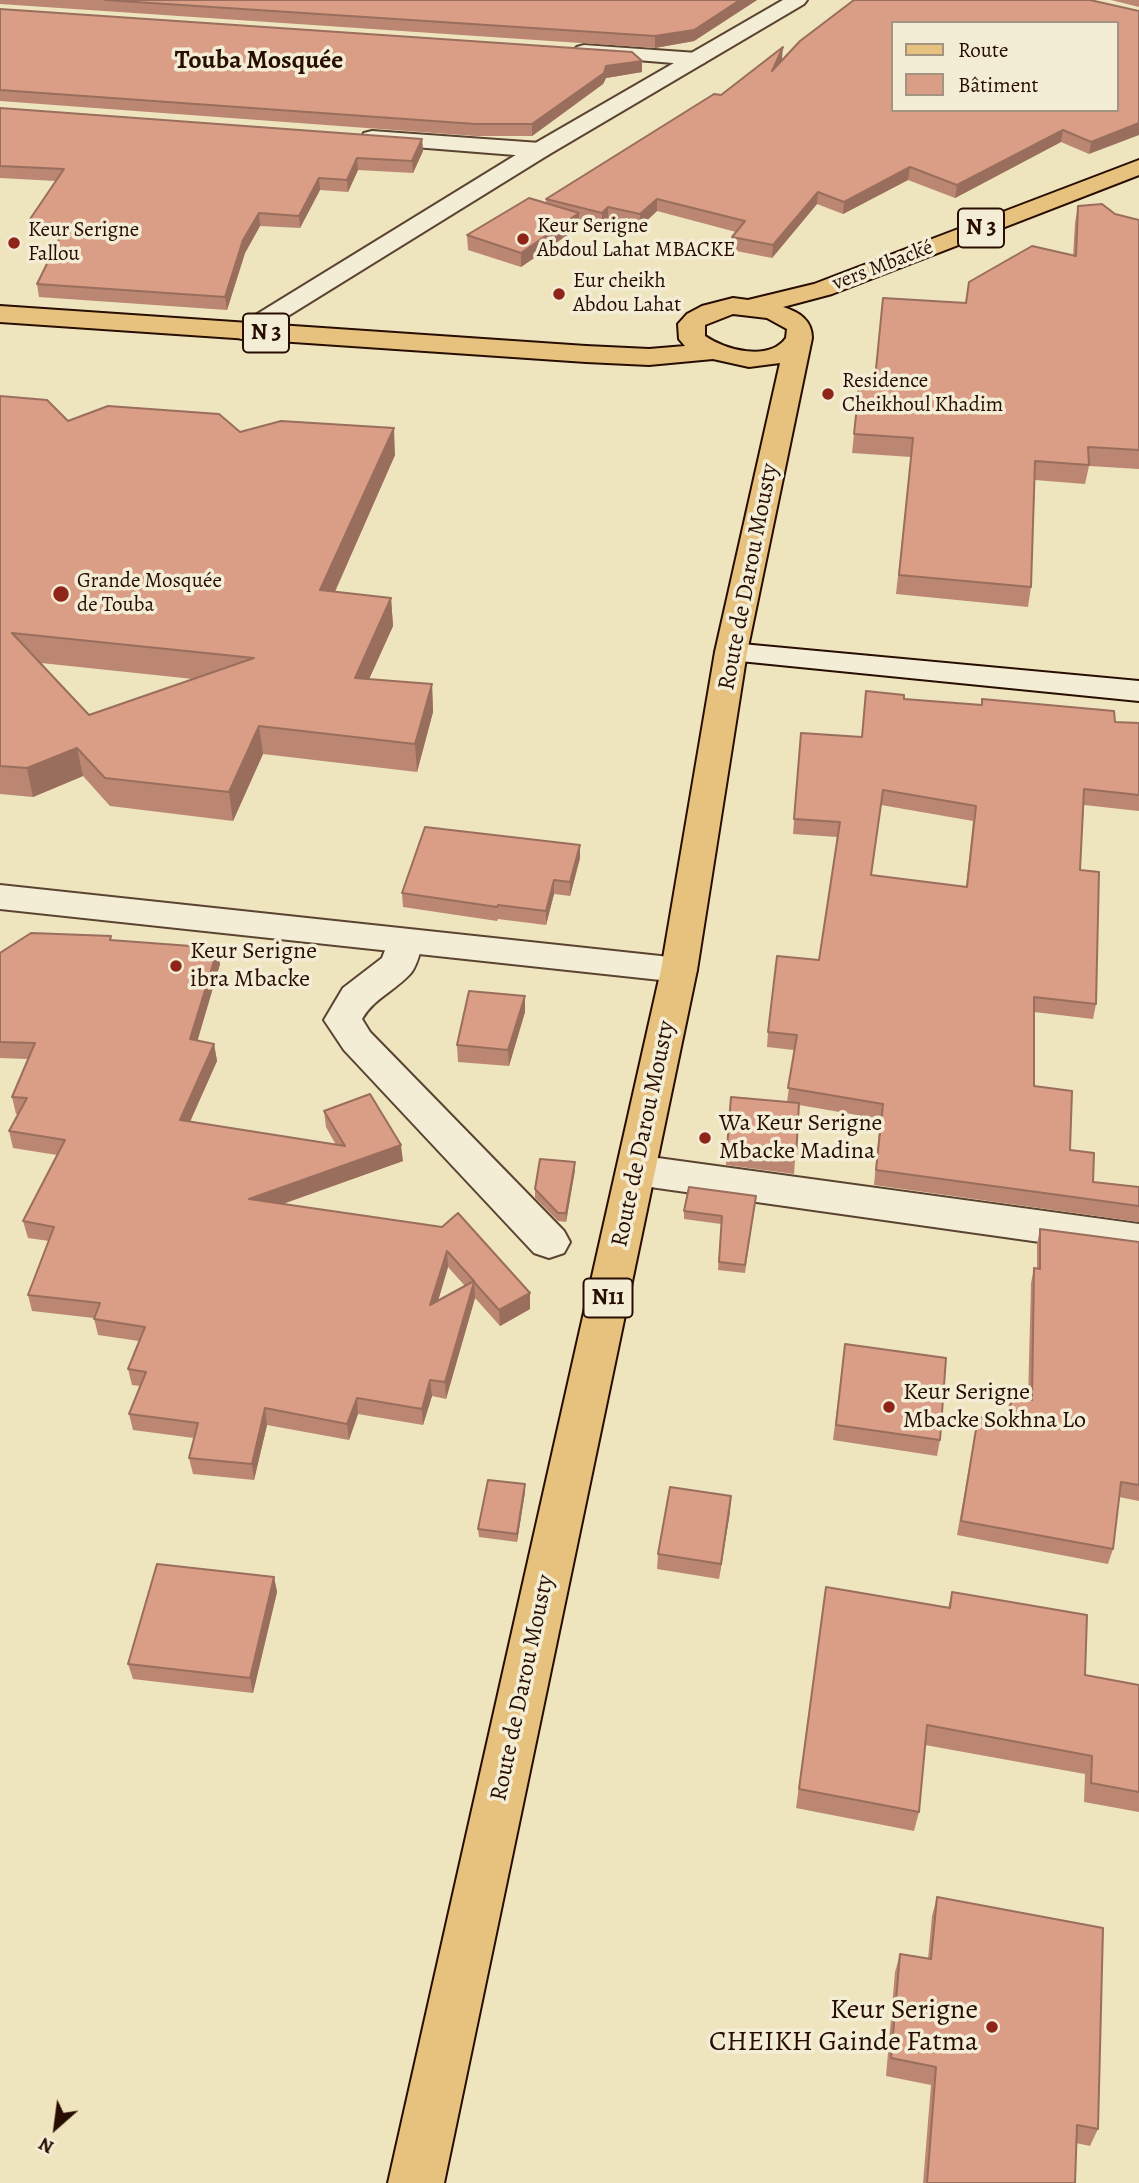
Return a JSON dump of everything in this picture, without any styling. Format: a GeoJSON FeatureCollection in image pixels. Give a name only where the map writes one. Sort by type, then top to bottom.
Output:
{"type":"FeatureCollection","features":[{"type":"Feature","properties":{"kind":"main road","name":"vers Mbacké"},"geometry":{"type":"LineString","coordinates":[[750,307],[823,289],[1139,167]]}},
{"type":"Feature","properties":{"kind":"main road","name":"vers Mbacké"},"geometry":{"type":"LineString","coordinates":[[717,354],[755,359],[783,353],[794,329],[823,289]]}},
{"type":"Feature","properties":{"kind":"main road"},"geometry":{"type":"LineString","coordinates":[[783,410],[767,390],[692,339],[691,324],[708,312],[720,308],[750,307],[765,309],[794,329]]}},
{"type":"Feature","properties":{"kind":"main road","name":"N 3"},"geometry":{"type":"LineString","coordinates":[[0,314],[649,358],[717,354]]}},
{"type":"Feature","properties":{"kind":"main road","name":"N 3"},"geometry":{"type":"LineString","coordinates":[[533,350],[632,334],[670,332],[691,324]]}},
{"type":"Feature","properties":{"kind":"main road","name":"Route de Darou Mousty"},"geometry":{"type":"LineString","coordinates":[[416,2183],[679,970],[731,652],[783,410],[794,329]]}},
{"type":"Feature","properties":{"kind":"street"},"geometry":{"type":"LineString","coordinates":[[245,331],[540,150],[797,0]]}},
{"type":"Feature","properties":{"kind":"street"},"geometry":{"type":"LineString","coordinates":[[560,50],[697,59]]}},
{"type":"Feature","properties":{"kind":"street"},"geometry":{"type":"LineString","coordinates":[[346,136],[540,150]]}},
{"type":"Feature","properties":{"kind":"street"},"geometry":{"type":"LineString","coordinates":[[731,652],[1139,691]]}},
{"type":"Feature","properties":{"kind":"street"},"geometry":{"type":"LineString","coordinates":[[0,897],[679,970]]}},
{"type":"Feature","properties":{"kind":"street"},"geometry":{"type":"LineString","coordinates":[[405,941],[398,964],[356,997],[343,1020],[357,1041],[549,1242]]}},
{"type":"Feature","properties":{"kind":"street"},"geometry":{"type":"LineString","coordinates":[[636,1170],[1139,1240]]}},
{"type":"Feature","properties":{"kind":"building"},"geometry":{"type":"Polygon","coordinates":[[[105,0],[740,0],[694,30],[655,36],[105,0]]]}},
{"type":"Feature","properties":{"kind":"building"},"geometry":{"type":"Polygon","coordinates":[[[854,0],[1090,0],[1139,11],[1139,123],[1091,142],[1063,130],[957,185],[910,167],[844,202],[818,192],[773,245],[732,237],[745,221],[657,199],[640,214],[608,207],[602,213],[546,199],[714,94],[721,95],[783,47],[772,71],[800,41],[854,0]]]}},
{"type":"Feature","properties":{"kind":"building"},"geometry":{"type":"Polygon","coordinates":[[[0,9],[632,52],[642,61],[606,66],[604,73],[532,124],[475,124],[0,90],[0,9]]]}},
{"type":"Feature","properties":{"kind":"building"},"geometry":{"type":"Polygon","coordinates":[[[0,108],[422,139],[412,161],[357,158],[347,180],[319,178],[299,216],[259,213],[243,240],[225,297],[37,284],[66,225],[28,222],[64,169],[0,166],[0,108]]]}},
{"type":"Feature","properties":{"kind":"building"},"geometry":{"type":"Polygon","coordinates":[[[529,198],[579,213],[521,253],[467,235],[529,198]]]}},
{"type":"Feature","properties":{"kind":"building"},"geometry":{"type":"Polygon","coordinates":[[[1102,204],[1115,214],[1139,220],[1139,450],[1088,447],[1089,465],[1035,461],[1031,587],[899,575],[913,438],[854,434],[859,387],[874,389],[883,298],[966,303],[969,282],[1032,246],[1076,256],[1078,206],[1102,204]]]}},
{"type":"Feature","properties":{"kind":"building"},"geometry":{"type":"Polygon","coordinates":[[[0,396],[47,400],[68,421],[108,406],[219,414],[240,432],[281,421],[394,428],[320,590],[391,598],[355,678],[432,684],[415,744],[259,726],[229,792],[105,778],[77,748],[27,768],[0,766],[0,396]],[[12,633],[89,715],[254,658],[12,633]]]}},
{"type":"Feature","properties":{"kind":"building"},"geometry":{"type":"Polygon","coordinates":[[[866,691],[904,695],[904,699],[982,705],[982,699],[1114,711],[1115,722],[1139,723],[1139,795],[1084,789],[1080,870],[1099,872],[1096,1004],[1034,997],[1034,1086],[1072,1091],[1070,1150],[1094,1153],[1093,1182],[1139,1187],[1139,1206],[876,1170],[883,1104],[788,1088],[797,1035],[768,1032],[777,956],[819,960],[840,822],[794,819],[801,733],[862,737],[866,691]],[[883,790],[871,875],[967,887],[976,806],[883,790]]]}},
{"type":"Feature","properties":{"kind":"building"},"geometry":{"type":"Polygon","coordinates":[[[425,827],[580,845],[570,882],[554,880],[546,911],[497,907],[402,893],[425,827]]]}},
{"type":"Feature","properties":{"kind":"building"},"geometry":{"type":"Polygon","coordinates":[[[31,933],[111,936],[110,940],[218,948],[190,1039],[214,1044],[180,1120],[345,1146],[324,1111],[370,1094],[401,1145],[249,1199],[442,1227],[458,1213],[530,1293],[499,1310],[474,1282],[445,1382],[430,1380],[422,1409],[357,1398],[347,1424],[265,1408],[252,1464],[189,1458],[198,1423],[129,1414],[146,1372],[128,1369],[145,1327],[94,1319],[100,1303],[28,1295],[54,1227],[23,1221],[65,1140],[9,1131],[27,1098],[12,1097],[35,1043],[0,1042],[0,953],[31,933]],[[447,1251],[430,1305],[474,1281],[447,1251]]]}},
{"type":"Feature","properties":{"kind":"building"},"geometry":{"type":"Polygon","coordinates":[[[469,991],[525,996],[508,1050],[457,1045],[469,991]]]}},
{"type":"Feature","properties":{"kind":"building"},"geometry":{"type":"Polygon","coordinates":[[[731,1097],[799,1103],[796,1158],[727,1148],[731,1097]]]}},
{"type":"Feature","properties":{"kind":"building"},"geometry":{"type":"Polygon","coordinates":[[[540,1159],[575,1162],[566,1213],[558,1213],[535,1189],[540,1159]]]}},
{"type":"Feature","properties":{"kind":"building"},"geometry":{"type":"Polygon","coordinates":[[[689,1187],[756,1196],[745,1265],[719,1262],[722,1216],[684,1211],[689,1187]]]}},
{"type":"Feature","properties":{"kind":"building"},"geometry":{"type":"Polygon","coordinates":[[[1040,1229],[1139,1242],[1139,1485],[1121,1482],[1113,1549],[961,1521],[978,1417],[1003,1420],[1013,1399],[1032,1400],[1034,1268],[1040,1269],[1040,1229]]]}},
{"type":"Feature","properties":{"kind":"building","name":"Keur Serigne Mbacke Sokhna Lo"},"geometry":{"type":"Polygon","coordinates":[[[845,1344],[946,1358],[940,1440],[836,1425],[845,1344]]]}},
{"type":"Feature","properties":{"kind":"building"},"geometry":{"type":"Polygon","coordinates":[[[488,1480],[525,1484],[517,1534],[478,1529],[488,1480]]]}},
{"type":"Feature","properties":{"kind":"building"},"geometry":{"type":"Polygon","coordinates":[[[670,1487],[731,1496],[721,1564],[658,1554],[670,1487]]]}},
{"type":"Feature","properties":{"kind":"building"},"geometry":{"type":"Polygon","coordinates":[[[157,1564],[274,1577],[250,1678],[128,1664],[157,1564]]]}},
{"type":"Feature","properties":{"kind":"building"},"geometry":{"type":"Polygon","coordinates":[[[826,1587],[950,1608],[952,1592],[1087,1615],[1085,1675],[1139,1685],[1139,1792],[1091,1783],[1092,1756],[927,1725],[919,1812],[799,1789],[826,1587]]]}},
{"type":"Feature","properties":{"kind":"building","name":"Keur Serigne CHEIKH Gainde Fatma"},"geometry":{"type":"Polygon","coordinates":[[[937,1897],[1103,1928],[1098,2129],[1077,2125],[1075,2183],[927,2183],[936,2067],[891,2058],[900,1954],[931,1959],[937,1897]]]}},
{"type":"Feature","properties":{"kind":"place","name":"Keur Serigne Abdoul Lahat MBACKE"},"geometry":{"type":"Point","coordinates":[523,239]}},
{"type":"Feature","properties":{"kind":"place","name":"Keur Serigne Fallou"},"geometry":{"type":"Point","coordinates":[14,243]}},
{"type":"Feature","properties":{"kind":"place","name":"Eur cheikh Abdou Lahat"},"geometry":{"type":"Point","coordinates":[559,294]}},
{"type":"Feature","properties":{"kind":"place","name":"Residence Cheikhoul Khadim"},"geometry":{"type":"Point","coordinates":[828,394]}},
{"type":"Feature","properties":{"kind":"place","name":"Grande Mosquée de Touba"},"geometry":{"type":"Point","coordinates":[61,594]}},
{"type":"Feature","properties":{"kind":"place","name":"Keur Serigne ibra Mbacke"},"geometry":{"type":"Point","coordinates":[176,966]}},
{"type":"Feature","properties":{"kind":"place","name":"Wa Keur Serigne Mbacke Madina"},"geometry":{"type":"Point","coordinates":[705,1138]}},
{"type":"Feature","properties":{"kind":"place","name":"Keur Serigne Mbacke Sokhna Lo"},"geometry":{"type":"Point","coordinates":[889,1407]}},
{"type":"Feature","properties":{"kind":"place","name":"Keur Serigne CHEIKH Gainde Fatma"},"geometry":{"type":"Point","coordinates":[992,2027]}},
{"type":"Feature","properties":{"kind":"district","name":"Touba Mosquée"},"geometry":{"type":"Point","coordinates":[259,62]}}]}
